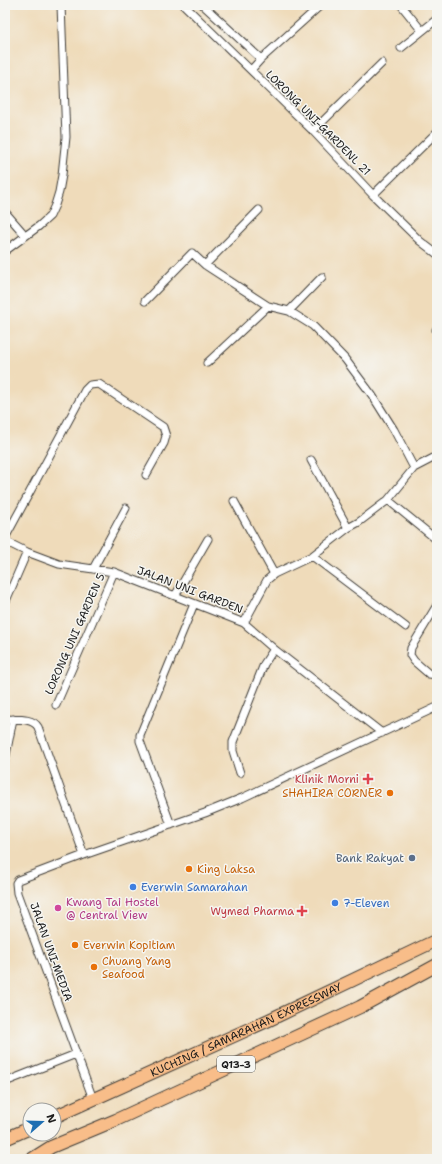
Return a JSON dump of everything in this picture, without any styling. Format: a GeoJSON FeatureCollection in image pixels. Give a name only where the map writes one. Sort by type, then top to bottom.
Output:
{"type":"FeatureCollection","features":[{"type":"Feature","properties":{"kind":"highway","name":"KUCHING / SAMARAHAN EXPRESSWAY"},"geometry":{"type":"LineString","coordinates":[[62,1113],[269,1020],[437,940]]}},
{"type":"Feature","properties":{"kind":"highway","name":"Q13-3"},"geometry":{"type":"LineString","coordinates":[[32,1159],[51,1147],[116,1120],[360,1007],[437,965]]}},
{"type":"Feature","properties":{"kind":"highway"},"geometry":{"type":"LineString","coordinates":[[5,1139],[22,1132]]}},
{"type":"Feature","properties":{"kind":"street"},"geometry":{"type":"LineString","coordinates":[[5,251],[50,216],[59,192],[66,137],[61,5]]}},
{"type":"Feature","properties":{"kind":"street","name":"LORONG UNI-GARDENL 21"},"geometry":{"type":"LineString","coordinates":[[184,5],[313,131],[373,195],[420,241],[437,254]]}},
{"type":"Feature","properties":{"kind":"street"},"geometry":{"type":"LineString","coordinates":[[203,5],[261,59]]}},
{"type":"Feature","properties":{"kind":"street"},"geometry":{"type":"LineString","coordinates":[[251,70],[261,59],[321,5]]}},
{"type":"Feature","properties":{"kind":"street"},"geometry":{"type":"LineString","coordinates":[[401,5],[422,32]]}},
{"type":"Feature","properties":{"kind":"street"},"geometry":{"type":"LineString","coordinates":[[401,48],[437,20]]}},
{"type":"Feature","properties":{"kind":"street"},"geometry":{"type":"LineString","coordinates":[[313,131],[382,63]]}},
{"type":"Feature","properties":{"kind":"street"},"geometry":{"type":"LineString","coordinates":[[373,195],[437,132]]}},
{"type":"Feature","properties":{"kind":"street"},"geometry":{"type":"LineString","coordinates":[[205,264],[259,210]]}},
{"type":"Feature","properties":{"kind":"street"},"geometry":{"type":"LineString","coordinates":[[5,212],[25,235]]}},
{"type":"Feature","properties":{"kind":"street"},"geometry":{"type":"LineString","coordinates":[[145,301],[192,253],[205,264],[268,306],[290,311],[313,326],[345,359],[372,395],[394,430],[414,468]]}},
{"type":"Feature","properties":{"kind":"street"},"geometry":{"type":"LineString","coordinates":[[290,311],[322,277]]}},
{"type":"Feature","properties":{"kind":"street"},"geometry":{"type":"LineString","coordinates":[[207,363],[268,306]]}},
{"type":"Feature","properties":{"kind":"street"},"geometry":{"type":"LineString","coordinates":[[5,539],[90,385],[99,384],[163,428],[166,436],[164,443],[146,475]]}},
{"type":"Feature","properties":{"kind":"street"},"geometry":{"type":"LineString","coordinates":[[244,623],[267,580],[274,574],[312,556],[348,528],[359,522],[388,500],[414,468],[437,456]]}},
{"type":"Feature","properties":{"kind":"street"},"geometry":{"type":"LineString","coordinates":[[311,460],[348,528]]}},
{"type":"Feature","properties":{"kind":"street"},"geometry":{"type":"LineString","coordinates":[[388,500],[437,540]]}},
{"type":"Feature","properties":{"kind":"street"},"geometry":{"type":"LineString","coordinates":[[234,501],[274,574]]}},
{"type":"Feature","properties":{"kind":"street"},"geometry":{"type":"LineString","coordinates":[[94,569],[126,508]]}},
{"type":"Feature","properties":{"kind":"street","name":"JALAN UNI GARDEN"},"geometry":{"type":"LineString","coordinates":[[5,539],[27,552],[59,564],[114,572],[244,623],[382,733]]}},
{"type":"Feature","properties":{"kind":"street"},"geometry":{"type":"LineString","coordinates":[[175,596],[208,539]]}},
{"type":"Feature","properties":{"kind":"street"},"geometry":{"type":"LineString","coordinates":[[5,603],[27,552]]}},
{"type":"Feature","properties":{"kind":"street"},"geometry":{"type":"LineString","coordinates":[[312,556],[406,627]]}},
{"type":"Feature","properties":{"kind":"street","name":"LORONG UNI GARDEN 5"},"geometry":{"type":"LineString","coordinates":[[56,705],[114,572]]}},
{"type":"Feature","properties":{"kind":"street"},"geometry":{"type":"LineString","coordinates":[[171,825],[140,741],[140,735],[194,604]]}},
{"type":"Feature","properties":{"kind":"street"},"geometry":{"type":"LineString","coordinates":[[437,605],[411,648],[410,655],[414,661],[429,674],[437,675]]}},
{"type":"Feature","properties":{"kind":"street"},"geometry":{"type":"LineString","coordinates":[[240,773],[233,751],[233,742],[264,664],[274,648]]}},
{"type":"Feature","properties":{"kind":"street"},"geometry":{"type":"LineString","coordinates":[[5,760],[9,719],[31,721],[35,723],[38,727],[84,854],[205,814],[437,707]]}},
{"type":"Feature","properties":{"kind":"street","name":"JALAN UNI-MEDIA"},"geometry":{"type":"LineString","coordinates":[[84,854],[22,877],[16,883],[15,888],[93,1099]]}},
{"type":"Feature","properties":{"kind":"street"},"geometry":{"type":"LineString","coordinates":[[5,1082],[76,1054]]}},
{"type":"Feature","properties":{"kind":"place","name":"Klinik Morni"},"geometry":{"type":"Point","coordinates":[368,779]}},
{"type":"Feature","properties":{"kind":"place","name":"SHAHIRA CORNER"},"geometry":{"type":"Point","coordinates":[390,793]}},
{"type":"Feature","properties":{"kind":"place","name":"Bank Rakyat"},"geometry":{"type":"Point","coordinates":[412,858]}},
{"type":"Feature","properties":{"kind":"place","name":"King Laksa"},"geometry":{"type":"Point","coordinates":[189,869]}},
{"type":"Feature","properties":{"kind":"place","name":"Everwin Samarahan"},"geometry":{"type":"Point","coordinates":[133,887]}},
{"type":"Feature","properties":{"kind":"place","name":"7-Eleven"},"geometry":{"type":"Point","coordinates":[335,903]}},
{"type":"Feature","properties":{"kind":"place","name":"Kwang Tai Hostel @ Central View"},"geometry":{"type":"Point","coordinates":[58,908]}},
{"type":"Feature","properties":{"kind":"place","name":"Wymed Pharma"},"geometry":{"type":"Point","coordinates":[302,911]}},
{"type":"Feature","properties":{"kind":"place","name":"Everwin Kopitiam"},"geometry":{"type":"Point","coordinates":[75,945]}},
{"type":"Feature","properties":{"kind":"place","name":"Chuang Yang Seafood"},"geometry":{"type":"Point","coordinates":[94,967]}}]}
